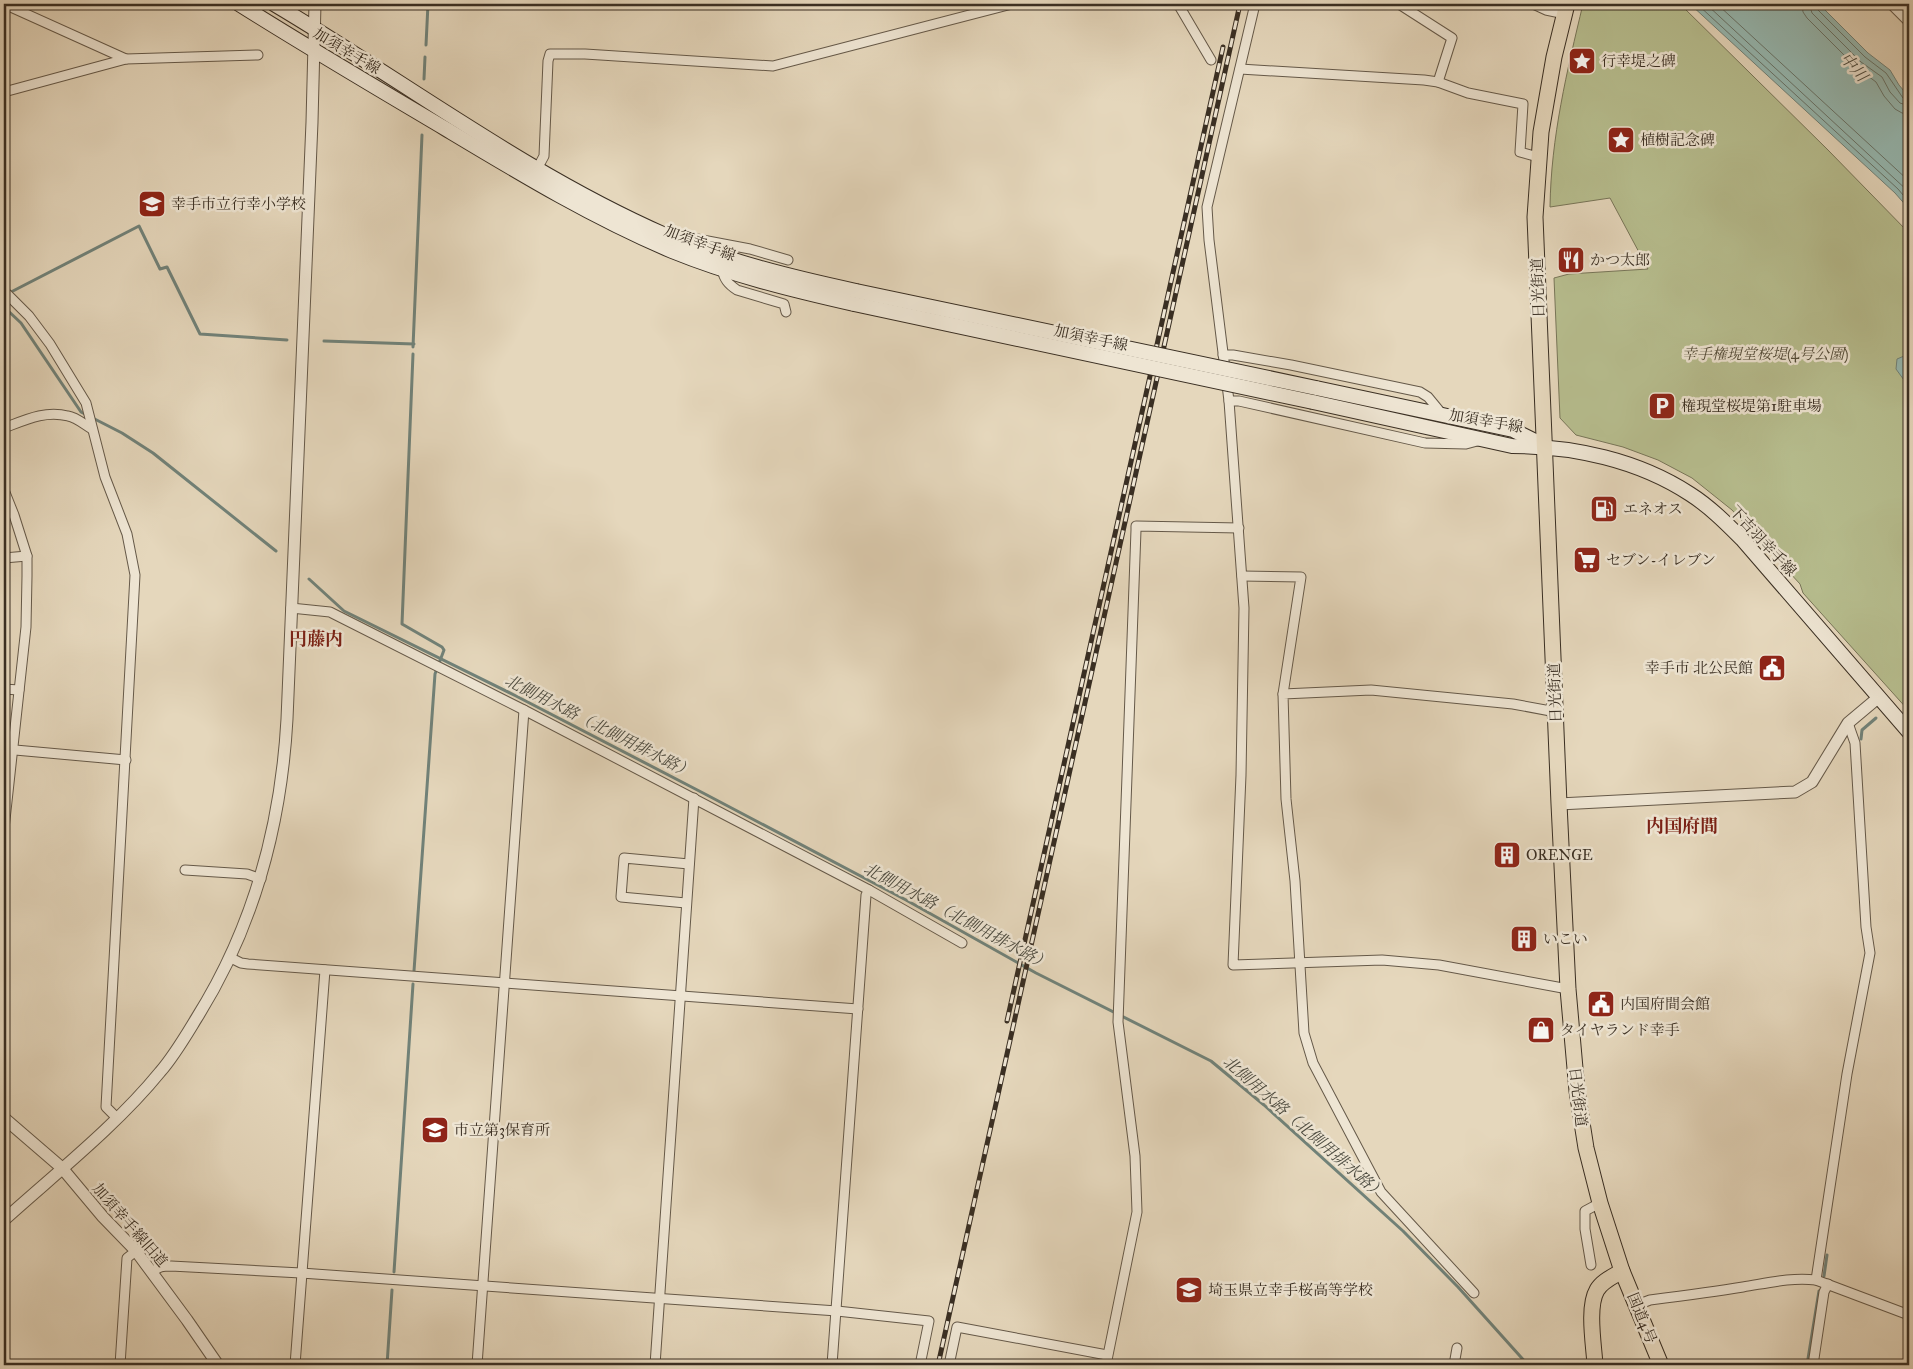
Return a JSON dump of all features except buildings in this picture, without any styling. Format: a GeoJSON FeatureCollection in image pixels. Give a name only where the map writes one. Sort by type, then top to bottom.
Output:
{"type":"FeatureCollection","features":[{"type":"Feature","properties":{"kind":"main road","name":"加須幸手線"},"geometry":{"type":"LineString","coordinates":[[239,4],[314,51],[548,190],[610,224],[722,269],[755,280],[855,298],[1315,395],[1512,446],[1545,446]]}},
{"type":"Feature","properties":{"kind":"main road","name":"加須幸手線"},"geometry":{"type":"LineString","coordinates":[[274,4],[537,169],[591,200],[665,235],[750,265],[855,298]]}},
{"type":"Feature","properties":{"kind":"main road","name":"日光街道"},"geometry":{"type":"LineString","coordinates":[[1566,9],[1548,89],[1538,156],[1535,216],[1556,712],[1558,804],[1568,989],[1581,1123],[1600,1203],[1622,1271]]}},
{"type":"Feature","properties":{"kind":"main road","name":"加須幸手線"},"geometry":{"type":"LineString","coordinates":[[1315,395],[1442,414],[1513,430],[1545,446]]}},
{"type":"Feature","properties":{"kind":"main road","name":"下吉羽幸手線"},"geometry":{"type":"LineString","coordinates":[[1545,446],[1604,457],[1636,466],[1661,477],[1691,494],[1720,517],[1742,539],[1909,732]]}},
{"type":"Feature","properties":{"kind":"main road","name":"国道4号"},"geometry":{"type":"LineString","coordinates":[[1622,1271],[1661,1365]]}},
{"type":"Feature","properties":{"kind":"main road"},"geometry":{"type":"LineString","coordinates":[[1595,1365],[1593,1313],[1596,1291],[1607,1280],[1622,1271]]}},
{"type":"Feature","properties":{"kind":"street"},"geometry":{"type":"LineString","coordinates":[[4,4],[126,58]]}},
{"type":"Feature","properties":{"kind":"street"},"geometry":{"type":"LineString","coordinates":[[4,1220],[116,1118],[160,1072],[171,1057],[210,998],[231,958],[249,915],[274,831],[285,753],[315,4]]}},
{"type":"Feature","properties":{"kind":"street"},"geometry":{"type":"LineString","coordinates":[[537,169],[544,156],[548,61],[550,54],[585,54],[774,66],[1012,4]]}},
{"type":"Feature","properties":{"kind":"street"},"geometry":{"type":"LineString","coordinates":[[1178,4],[1211,60]]}},
{"type":"Feature","properties":{"kind":"street"},"geometry":{"type":"LineString","coordinates":[[1255,4],[1207,207],[1209,240],[1229,401],[1244,608],[1234,965],[1382,960],[1439,965],[1568,989]]}},
{"type":"Feature","properties":{"kind":"street"},"geometry":{"type":"LineString","coordinates":[[1398,4],[1452,38],[1438,82]]}},
{"type":"Feature","properties":{"kind":"street"},"geometry":{"type":"LineString","coordinates":[[1534,4],[1566,9]]}},
{"type":"Feature","properties":{"kind":"street"},"geometry":{"type":"LineString","coordinates":[[1891,4],[1909,22]]}},
{"type":"Feature","properties":{"kind":"street"},"geometry":{"type":"LineString","coordinates":[[4,92],[126,58],[258,55]]}},
{"type":"Feature","properties":{"kind":"street"},"geometry":{"type":"LineString","coordinates":[[1240,69],[1438,82],[1468,93],[1524,104],[1520,152],[1538,156]]}},
{"type":"Feature","properties":{"kind":"street"},"geometry":{"type":"LineString","coordinates":[[665,235],[711,241],[750,249],[788,260]]}},
{"type":"Feature","properties":{"kind":"street"},"geometry":{"type":"LineString","coordinates":[[722,269],[726,282],[737,290],[784,304],[786,312]]}},
{"type":"Feature","properties":{"kind":"street"},"geometry":{"type":"LineString","coordinates":[[4,291],[29,316],[50,344],[81,394],[92,427],[105,478],[127,534],[135,575],[106,1106],[116,1118]]}},
{"type":"Feature","properties":{"kind":"street"},"geometry":{"type":"LineString","coordinates":[[1223,355],[1290,365],[1420,392],[1428,397],[1442,414]]}},
{"type":"Feature","properties":{"kind":"street"},"geometry":{"type":"LineString","coordinates":[[1229,401],[1239,401],[1426,443],[1466,444],[1482,439]]}},
{"type":"Feature","properties":{"kind":"street"},"geometry":{"type":"LineString","coordinates":[[4,428],[38,415],[47,414],[69,416],[92,427]]}},
{"type":"Feature","properties":{"kind":"street"},"geometry":{"type":"LineString","coordinates":[[4,490],[27,556],[26,628],[19,690],[8,749],[4,829]]}},
{"type":"Feature","properties":{"kind":"street"},"geometry":{"type":"LineString","coordinates":[[1106,1365],[1137,1212],[1135,1156],[1118,1022],[1136,526],[1239,528]]}},
{"type":"Feature","properties":{"kind":"street"},"geometry":{"type":"LineString","coordinates":[[4,558],[27,556]]}},
{"type":"Feature","properties":{"kind":"street"},"geometry":{"type":"LineString","coordinates":[[1242,576],[1301,577],[1283,694],[1286,799],[1296,881],[1304,1033],[1313,1063],[1382,1192],[1474,1293]]}},
{"type":"Feature","properties":{"kind":"street"},"geometry":{"type":"LineString","coordinates":[[291,608],[330,612],[694,798],[869,890],[962,943]]}},
{"type":"Feature","properties":{"kind":"street"},"geometry":{"type":"LineString","coordinates":[[4,689],[19,690]]}},
{"type":"Feature","properties":{"kind":"street"},"geometry":{"type":"LineString","coordinates":[[1283,694],[1371,690],[1513,704],[1556,712]]}},
{"type":"Feature","properties":{"kind":"street"},"geometry":{"type":"LineString","coordinates":[[1558,804],[1795,792],[1812,782],[1848,723],[1879,697]]}},
{"type":"Feature","properties":{"kind":"street"},"geometry":{"type":"LineString","coordinates":[[477,1365],[524,710]]}},
{"type":"Feature","properties":{"kind":"street"},"geometry":{"type":"LineString","coordinates":[[1816,1280],[1847,1074],[1870,953],[1866,927],[1855,743],[1848,723]]}},
{"type":"Feature","properties":{"kind":"street"},"geometry":{"type":"LineString","coordinates":[[8,749],[126,760]]}},
{"type":"Feature","properties":{"kind":"street"},"geometry":{"type":"LineString","coordinates":[[655,1365],[694,798]]}},
{"type":"Feature","properties":{"kind":"street"},"geometry":{"type":"LineString","coordinates":[[686,903],[622,897],[624,858],[689,864]]}},
{"type":"Feature","properties":{"kind":"street"},"geometry":{"type":"LineString","coordinates":[[185,870],[247,874],[261,879]]}},
{"type":"Feature","properties":{"kind":"street"},"geometry":{"type":"LineString","coordinates":[[832,1365],[866,895],[869,890]]}},
{"type":"Feature","properties":{"kind":"street"},"geometry":{"type":"LineString","coordinates":[[231,958],[248,964],[858,1009]]}},
{"type":"Feature","properties":{"kind":"street"},"geometry":{"type":"LineString","coordinates":[[295,1365],[325,970]]}},
{"type":"Feature","properties":{"kind":"street","name":"加須幸手線旧道"},"geometry":{"type":"LineString","coordinates":[[4,1118],[62,1168],[103,1217],[136,1251],[218,1365]]}},
{"type":"Feature","properties":{"kind":"street"},"geometry":{"type":"LineString","coordinates":[[1591,1266],[1585,1229],[1585,1211],[1600,1203]]}},
{"type":"Feature","properties":{"kind":"street"},"geometry":{"type":"LineString","coordinates":[[120,1365],[127,1258],[136,1251]]}},
{"type":"Feature","properties":{"kind":"street"},"geometry":{"type":"LineString","coordinates":[[153,1273],[162,1266],[301,1273],[837,1311],[929,1321],[920,1365]]}},
{"type":"Feature","properties":{"kind":"street"},"geometry":{"type":"LineString","coordinates":[[1637,1305],[1650,1300],[1800,1278],[1828,1284],[1909,1315]]}},
{"type":"Feature","properties":{"kind":"street"},"geometry":{"type":"LineString","coordinates":[[1813,1365],[1824,1292],[1828,1284]]}},
{"type":"Feature","properties":{"kind":"street"},"geometry":{"type":"LineString","coordinates":[[949,1365],[957,1327],[1107,1355]]}},
{"type":"Feature","properties":{"kind":"street"},"geometry":{"type":"LineString","coordinates":[[1454,1365],[1457,1348]]}},
{"type":"Feature","properties":{"kind":"green space","name":"幸手権現堂桜堤(4号公園)"},"geometry":{"type":"Polygon","coordinates":[[[1583,4],[1680,4],[1909,233],[1909,711],[1803,593],[1800,584],[1732,510],[1692,478],[1658,460],[1623,447],[1576,435],[1560,418],[1554,278],[1569,274],[1648,269],[1610,198],[1550,207],[1553,155],[1557,130],[1583,4]]]}},
{"type":"Feature","properties":{"kind":"water","name":"中川"},"geometry":{"type":"Polygon","coordinates":[[[1690,4],[1819,4],[1868,53],[1890,70],[1909,97],[1909,209],[1895,193],[1690,4]]]}},
{"type":"Feature","properties":{"kind":"water"},"geometry":{"type":"Polygon","coordinates":[[[1909,354],[1909,387],[1896,369],[1897,359],[1909,354]]]}},
{"type":"Feature","properties":{"kind":"waterway"},"geometry":{"type":"LineString","coordinates":[[426,45],[428,4]]}},
{"type":"Feature","properties":{"kind":"waterway"},"geometry":{"type":"LineString","coordinates":[[424,79],[425,57]]}},
{"type":"Feature","properties":{"kind":"waterway"},"geometry":{"type":"LineString","coordinates":[[413,347],[422,135]]}},
{"type":"Feature","properties":{"kind":"waterway"},"geometry":{"type":"LineString","coordinates":[[11,292],[139,226],[160,269],[167,267],[200,334],[287,340]]}},
{"type":"Feature","properties":{"kind":"waterway","name":"北側用水路（北側用排水路）"},"geometry":{"type":"LineString","coordinates":[[4,307],[21,323],[81,412],[122,433],[153,453],[276,551]]}},
{"type":"Feature","properties":{"kind":"waterway"},"geometry":{"type":"LineString","coordinates":[[324,341],[414,344]]}},
{"type":"Feature","properties":{"kind":"waterway"},"geometry":{"type":"LineString","coordinates":[[413,354],[402,624],[444,650],[435,674],[414,971]]}},
{"type":"Feature","properties":{"kind":"waterway","name":"北側用水路（北側用排水路）"},"geometry":{"type":"LineString","coordinates":[[309,579],[344,611],[516,696],[705,794],[906,900],[1036,973],[1211,1061],[1264,1105],[1403,1231],[1458,1287],[1528,1365]]}},
{"type":"Feature","properties":{"kind":"waterway"},"geometry":{"type":"LineString","coordinates":[[1861,739],[1862,730],[1876,718]]}},
{"type":"Feature","properties":{"kind":"waterway"},"geometry":{"type":"LineString","coordinates":[[394,1272],[413,984]]}},
{"type":"Feature","properties":{"kind":"waterway"},"geometry":{"type":"LineString","coordinates":[[1824,1276],[1827,1255]]}},
{"type":"Feature","properties":{"kind":"waterway"},"geometry":{"type":"LineString","coordinates":[[387,1365],[392,1290]]}},
{"type":"Feature","properties":{"kind":"waterway"},"geometry":{"type":"LineString","coordinates":[[1807,1365],[1819,1291]]}},
{"type":"Feature","properties":{"kind":"railway"},"geometry":{"type":"LineString","coordinates":[[938,1365],[1240,4]]}},
{"type":"Feature","properties":{"kind":"railway"},"geometry":{"type":"LineString","coordinates":[[1007,1021],[1223,47]]}},
{"type":"Feature","properties":{"kind":"place","name":"行幸堤之碑"},"geometry":{"type":"Point","coordinates":[1582,61]}},
{"type":"Feature","properties":{"kind":"place","name":"植樹記念碑"},"geometry":{"type":"Point","coordinates":[1621,140]}},
{"type":"Feature","properties":{"kind":"place","name":"幸手市立行幸小学校"},"geometry":{"type":"Point","coordinates":[152,204]}},
{"type":"Feature","properties":{"kind":"place","name":"かつ太郎"},"geometry":{"type":"Point","coordinates":[1571,260]}},
{"type":"Feature","properties":{"kind":"place","name":"権現堂桜堤第1駐車場"},"geometry":{"type":"Point","coordinates":[1662,406]}},
{"type":"Feature","properties":{"kind":"place","name":"エネオス"},"geometry":{"type":"Point","coordinates":[1604,509]}},
{"type":"Feature","properties":{"kind":"place","name":"セブン-イレブン"},"geometry":{"type":"Point","coordinates":[1587,560]}},
{"type":"Feature","properties":{"kind":"place","name":"幸手市 北公民館"},"geometry":{"type":"Point","coordinates":[1772,668]}},
{"type":"Feature","properties":{"kind":"place","name":"ORENGE"},"geometry":{"type":"Point","coordinates":[1507,855]}},
{"type":"Feature","properties":{"kind":"place","name":"いこい"},"geometry":{"type":"Point","coordinates":[1524,939]}},
{"type":"Feature","properties":{"kind":"place","name":"内国府間会館"},"geometry":{"type":"Point","coordinates":[1601,1004]}},
{"type":"Feature","properties":{"kind":"place","name":"タイヤランド幸手"},"geometry":{"type":"Point","coordinates":[1541,1030]}},
{"type":"Feature","properties":{"kind":"place","name":"市立第3保育所"},"geometry":{"type":"Point","coordinates":[435,1130]}},
{"type":"Feature","properties":{"kind":"place","name":"埼玉県立幸手桜高等学校"},"geometry":{"type":"Point","coordinates":[1189,1290]}},
{"type":"Feature","properties":{"kind":"district","name":"円藤内"},"geometry":{"type":"Point","coordinates":[316,639]}},
{"type":"Feature","properties":{"kind":"district","name":"内国府間"},"geometry":{"type":"Point","coordinates":[1682,826]}}]}
